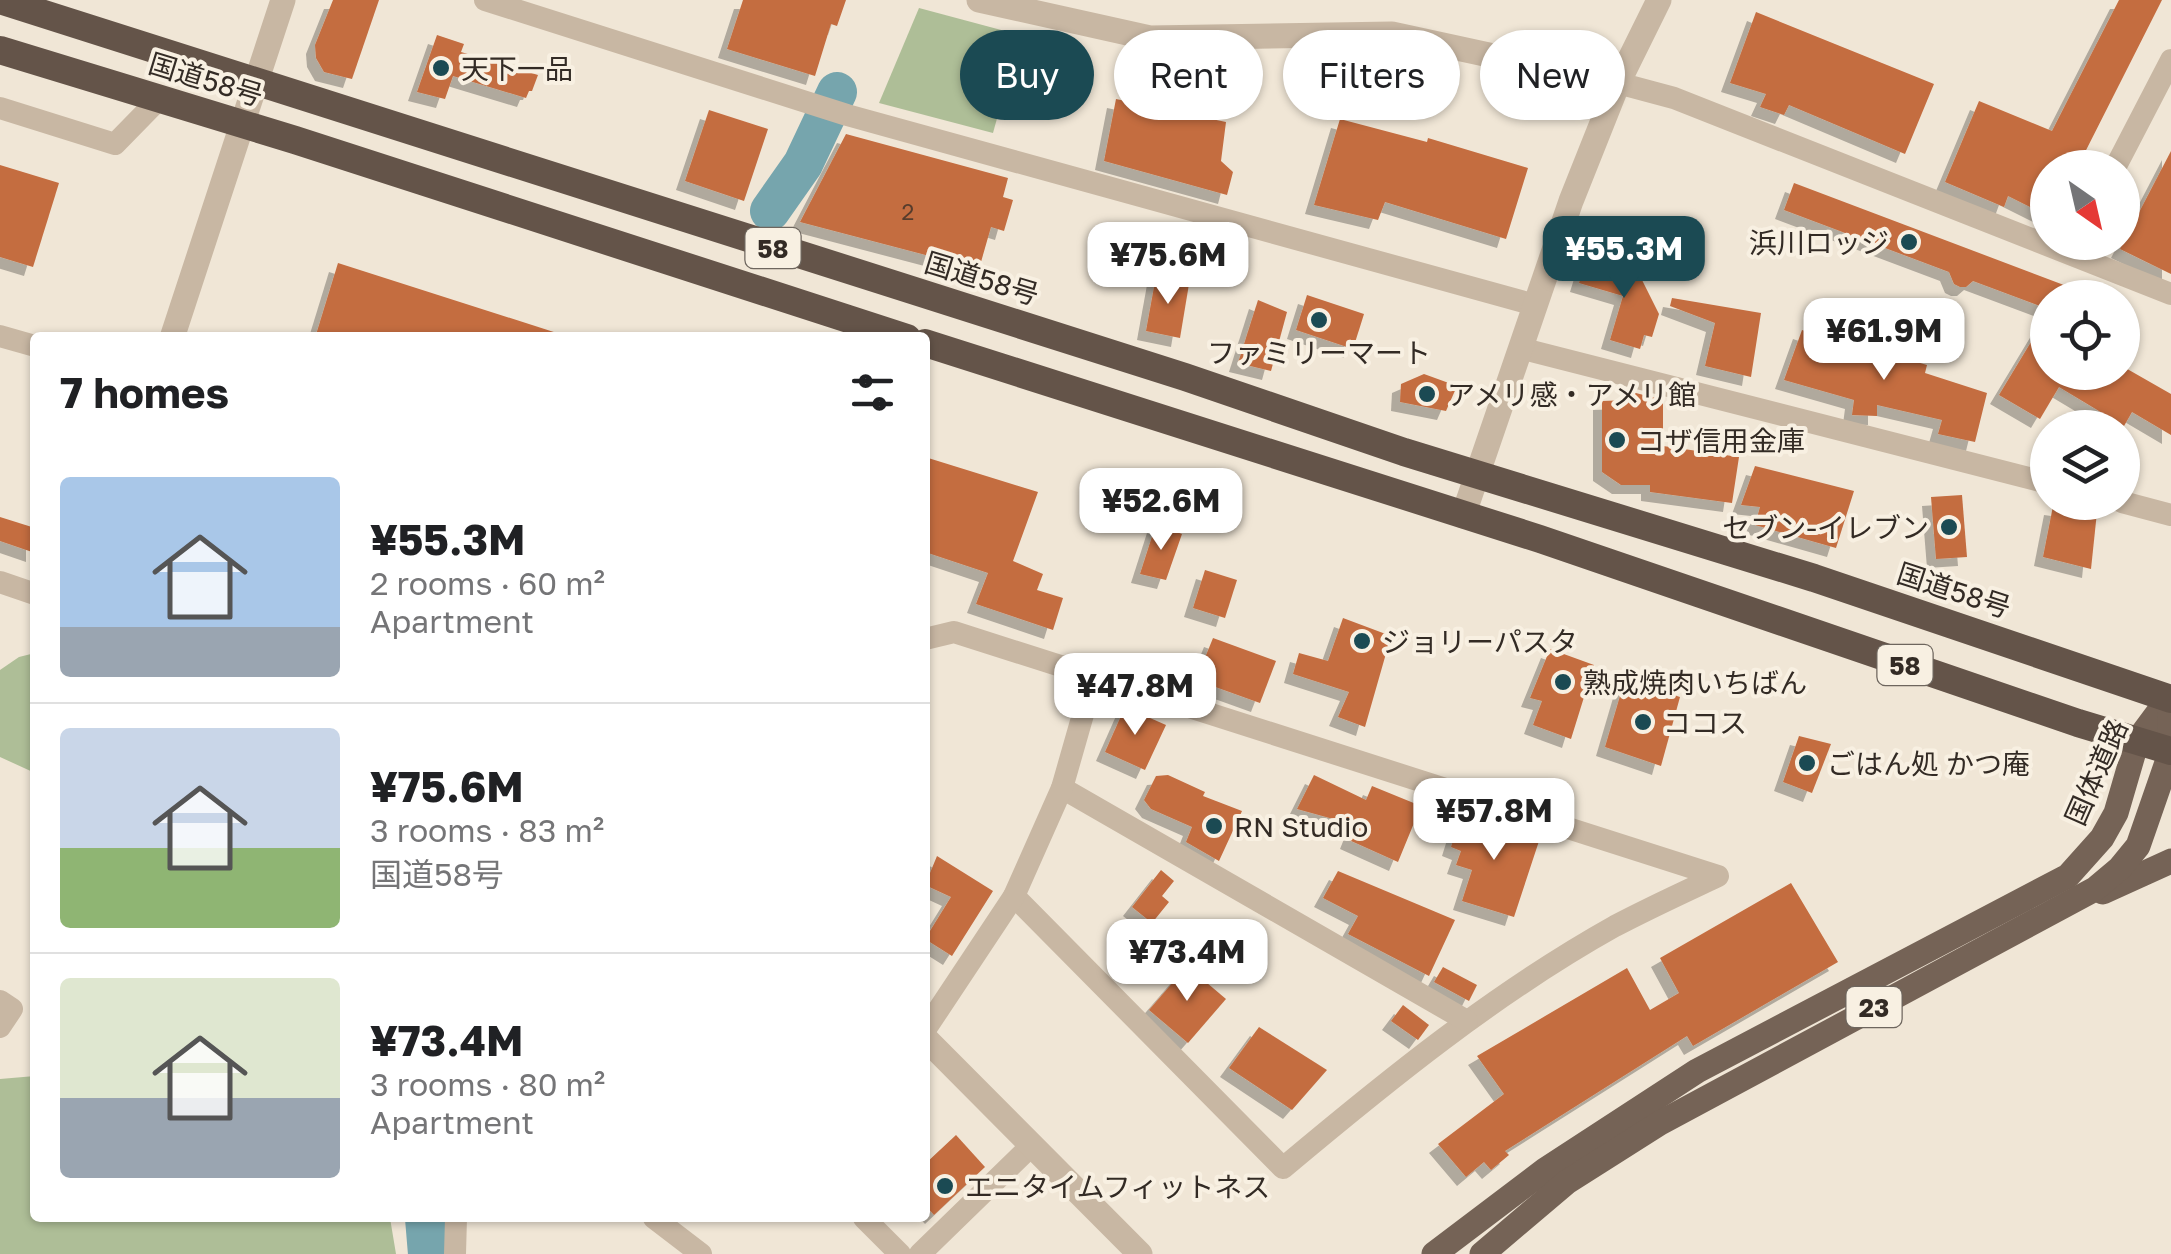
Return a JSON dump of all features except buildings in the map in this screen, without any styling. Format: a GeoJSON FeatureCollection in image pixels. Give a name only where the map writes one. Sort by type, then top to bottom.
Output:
{"type":"FeatureCollection","features":[{"type":"Feature","properties":{"kind":"highway","name":"国道58号"},"geometry":{"type":"LineString","coordinates":[[0,0],[1185,377],[1404,452],[1851,590],[2170,699]]}},
{"type":"Feature","properties":{"kind":"highway","name":"国道58号"},"geometry":{"type":"LineString","coordinates":[[0,50],[888,332]]}},
{"type":"Feature","properties":{"kind":"highway","name":"58"},"geometry":{"type":"LineString","coordinates":[[930,345],[2171,751]]}},
{"type":"Feature","properties":{"kind":"main road","name":"国体道路"},"geometry":{"type":"LineString","coordinates":[[1434,1254],[1544,1170],[1697,1071],[2068,876],[2096,847],[2116,813],[2137,741],[2170,699]]}},
{"type":"Feature","properties":{"kind":"main road","name":"国体道路"},"geometry":{"type":"LineString","coordinates":[[1482,1254],[1567,1182],[1660,1123],[2068,906],[2120,868],[2138,846],[2171,751],[2170,699]]}},
{"type":"Feature","properties":{"kind":"main road"},"geometry":{"type":"LineString","coordinates":[[2068,906],[2171,861]]}},
{"type":"Feature","properties":{"kind":"street"},"geometry":{"type":"LineString","coordinates":[[174,332],[283,0]]}},
{"type":"Feature","properties":{"kind":"street"},"geometry":{"type":"LineString","coordinates":[[485,0],[848,115],[1535,305]]}},
{"type":"Feature","properties":{"kind":"street"},"geometry":{"type":"LineString","coordinates":[[979,0],[1150,38],[1392,34],[1480,53]]}},
{"type":"Feature","properties":{"kind":"street"},"geometry":{"type":"LineString","coordinates":[[1625,69],[1659,0]]}},
{"type":"Feature","properties":{"kind":"street"},"geometry":{"type":"LineString","coordinates":[[2124,150],[2171,60]]}},
{"type":"Feature","properties":{"kind":"street"},"geometry":{"type":"LineString","coordinates":[[1625,85],[1674,98],[2030,232]]}},
{"type":"Feature","properties":{"kind":"street"},"geometry":{"type":"LineString","coordinates":[[0,108],[115,144],[159,99]]}},
{"type":"Feature","properties":{"kind":"street"},"geometry":{"type":"LineString","coordinates":[[1462,516],[1570,201],[1603,120]]}},
{"type":"Feature","properties":{"kind":"street"},"geometry":{"type":"LineString","coordinates":[[2099,260],[2171,294]]}},
{"type":"Feature","properties":{"kind":"street"},"geometry":{"type":"LineString","coordinates":[[0,336],[30,345]]}},
{"type":"Feature","properties":{"kind":"street"},"geometry":{"type":"LineString","coordinates":[[1520,348],[2030,478]]}},
{"type":"Feature","properties":{"kind":"street"},"geometry":{"type":"LineString","coordinates":[[2140,507],[2171,515]]}},
{"type":"Feature","properties":{"kind":"street"},"geometry":{"type":"LineString","coordinates":[[0,582],[30,592]]}},
{"type":"Feature","properties":{"kind":"street"},"geometry":{"type":"LineString","coordinates":[[930,638],[954,632],[1718,876],[1615,926],[1468,1021],[1283,1168],[1014,896]]}},
{"type":"Feature","properties":{"kind":"street"},"geometry":{"type":"LineString","coordinates":[[930,1026],[1014,896],[1062,788],[1094,676]]}},
{"type":"Feature","properties":{"kind":"street"},"geometry":{"type":"LineString","coordinates":[[1062,788],[1468,1021]]}},
{"type":"Feature","properties":{"kind":"street"},"geometry":{"type":"LineString","coordinates":[[0,1001],[12,1009],[0,1027]]}},
{"type":"Feature","properties":{"kind":"street"},"geometry":{"type":"LineString","coordinates":[[930,1039],[1140,1254]]}},
{"type":"Feature","properties":{"kind":"street"},"geometry":{"type":"LineString","coordinates":[[920,1254],[1032,1145]]}},
{"type":"Feature","properties":{"kind":"street"},"geometry":{"type":"LineString","coordinates":[[455,1254],[456,1222]]}},
{"type":"Feature","properties":{"kind":"street"},"geometry":{"type":"LineString","coordinates":[[659,1222],[701,1254]]}},
{"type":"Feature","properties":{"kind":"street"},"geometry":{"type":"LineString","coordinates":[[868,1222],[900,1254]]}},
{"type":"Feature","properties":{"kind":"green space"},"geometry":{"type":"Polygon","coordinates":[[[919,8],[1001,30],[960,30],[960,120],[997,120],[993,133],[879,103],[919,8]]]}},
{"type":"Feature","properties":{"kind":"green space"},"geometry":{"type":"Polygon","coordinates":[[[30,654],[30,771],[0,757],[0,670],[30,654]]]}},
{"type":"Feature","properties":{"kind":"green space"},"geometry":{"type":"Polygon","coordinates":[[[30,1076],[30,1222],[391,1222],[396,1254],[0,1254],[0,1079],[30,1076]]]}},
{"type":"Feature","properties":{"kind":"waterway"},"geometry":{"type":"LineString","coordinates":[[770,211],[803,164],[837,92]]}},
{"type":"Feature","properties":{"kind":"waterway"},"geometry":{"type":"LineString","coordinates":[[425,1222],[428,1254]]}},
{"type":"Feature","properties":{"kind":"place","name":"天下一品"},"geometry":{"type":"Point","coordinates":[441,68]}},
{"type":"Feature","properties":{"kind":"place","name":"浜川ロッジ"},"geometry":{"type":"Point","coordinates":[1909,242]}},
{"type":"Feature","properties":{"kind":"place","name":"ファミリーマート"},"geometry":{"type":"Point","coordinates":[1319,320]}},
{"type":"Feature","properties":{"kind":"place","name":"アメリ感・アメリ館"},"geometry":{"type":"Point","coordinates":[1427,394]}},
{"type":"Feature","properties":{"kind":"place","name":"コザ信用金庫"},"geometry":{"type":"Point","coordinates":[1617,440]}},
{"type":"Feature","properties":{"kind":"place","name":"セブン-イレブン"},"geometry":{"type":"Point","coordinates":[1949,527]}},
{"type":"Feature","properties":{"kind":"place","name":"ジョリーパスタ"},"geometry":{"type":"Point","coordinates":[1362,641]}},
{"type":"Feature","properties":{"kind":"place","name":"熟成焼肉いちばん"},"geometry":{"type":"Point","coordinates":[1563,682]}},
{"type":"Feature","properties":{"kind":"place","name":"ココス"},"geometry":{"type":"Point","coordinates":[1643,722]}},
{"type":"Feature","properties":{"kind":"place","name":"ごはん処 かつ庵"},"geometry":{"type":"Point","coordinates":[1807,763]}},
{"type":"Feature","properties":{"kind":"place","name":"RN Studio"},"geometry":{"type":"Point","coordinates":[1214,826]}},
{"type":"Feature","properties":{"kind":"place","name":"エニタイムフィットネス"},"geometry":{"type":"Point","coordinates":[945,1186]}}]}
